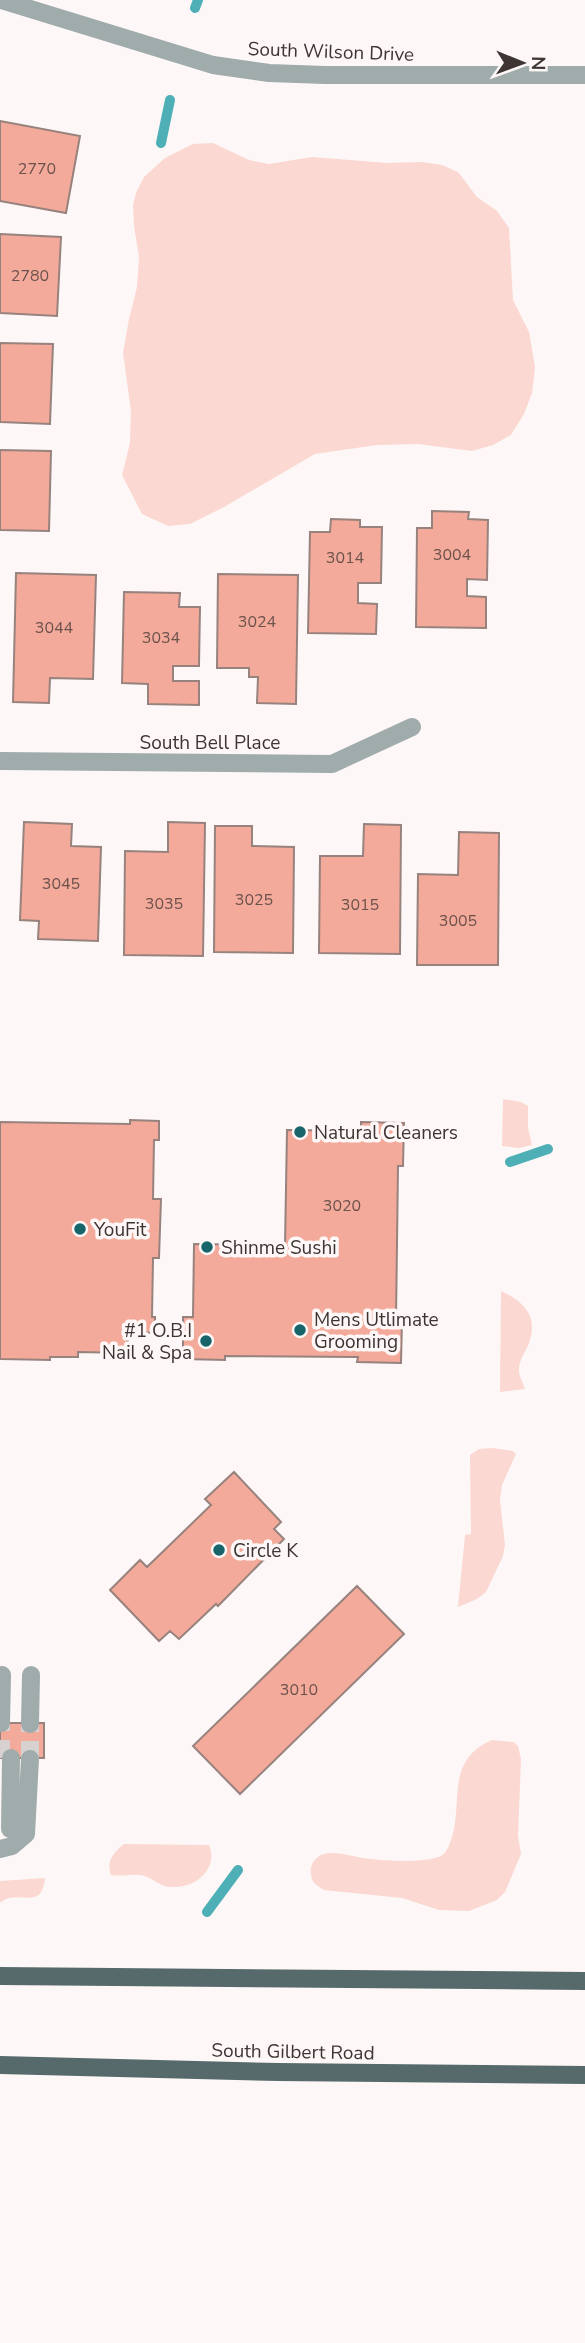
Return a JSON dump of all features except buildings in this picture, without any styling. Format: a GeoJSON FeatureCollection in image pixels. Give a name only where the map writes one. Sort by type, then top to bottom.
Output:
{"type":"FeatureCollection","features":[{"type":"Feature","properties":{"kind":"main road"},"geometry":{"type":"LineString","coordinates":[[0,1976],[585,1981]]}},
{"type":"Feature","properties":{"kind":"main road","name":"South Gilbert Road"},"geometry":{"type":"LineString","coordinates":[[0,2064],[278,2072],[585,2075]]}},
{"type":"Feature","properties":{"kind":"street","name":"South Wilson Drive"},"geometry":{"type":"LineString","coordinates":[[1,0],[213,65],[269,73],[585,75]]}},
{"type":"Feature","properties":{"kind":"street","name":"South Bell Place"},"geometry":{"type":"LineString","coordinates":[[0,761],[332,764],[412,727]]}},
{"type":"Feature","properties":{"kind":"street"},"geometry":{"type":"LineString","coordinates":[[16,1675],[16,1723]]}},
{"type":"Feature","properties":{"kind":"street"},"geometry":{"type":"LineString","coordinates":[[16,1675],[16,1723]]}},
{"type":"Feature","properties":{"kind":"street"},"geometry":{"type":"LineString","coordinates":[[15,1758],[26,1834],[6,1827],[15,1758]]}},
{"type":"Feature","properties":{"kind":"shaded area"},"geometry":{"type":"Polygon","coordinates":[[[213,143],[249,160],[269,164],[312,157],[387,163],[422,162],[442,165],[458,172],[477,197],[497,211],[509,228],[513,300],[529,332],[535,367],[532,393],[524,414],[511,435],[493,445],[472,451],[418,444],[377,445],[315,454],[190,524],[168,526],[142,514],[122,475],[130,443],[131,411],[123,353],[137,287],[139,257],[133,205],[144,177],[165,158],[193,144],[213,143]]]}},
{"type":"Feature","properties":{"kind":"shaded area"},"geometry":{"type":"Polygon","coordinates":[[[503,1099],[528,1106],[528,1128],[532,1145],[519,1148],[502,1146],[503,1099]]]}},
{"type":"Feature","properties":{"kind":"shaded area"},"geometry":{"type":"Polygon","coordinates":[[[501,1291],[527,1311],[532,1333],[519,1368],[525,1389],[500,1392],[501,1291]]]}},
{"type":"Feature","properties":{"kind":"shaded area"},"geometry":{"type":"Polygon","coordinates":[[[479,1449],[513,1451],[516,1454],[502,1485],[500,1500],[505,1545],[503,1556],[486,1592],[458,1607],[465,1535],[471,1534],[470,1455],[479,1449]]]}},
{"type":"Feature","properties":{"kind":"shaded area"},"geometry":{"type":"Polygon","coordinates":[[[492,1740],[514,1742],[518,1746],[521,1759],[518,1836],[521,1854],[505,1892],[497,1900],[469,1911],[439,1910],[402,1898],[324,1890],[317,1886],[312,1878],[313,1863],[318,1857],[329,1853],[407,1861],[426,1860],[443,1855],[454,1829],[461,1772],[477,1749],[492,1740]]]}},
{"type":"Feature","properties":{"kind":"shaded area"},"geometry":{"type":"Polygon","coordinates":[[[124,1844],[209,1845],[211,1861],[204,1875],[182,1886],[164,1886],[140,1875],[111,1875],[109,1866],[112,1858],[124,1844]]]}},
{"type":"Feature","properties":{"kind":"shaded area"},"geometry":{"type":"Polygon","coordinates":[[[45,1878],[43,1888],[34,1897],[14,1897],[0,1903],[0,1881],[45,1878]]]}},
{"type":"Feature","properties":{"kind":"waterway"},"geometry":{"type":"LineString","coordinates":[[195,8],[198,0]]}},
{"type":"Feature","properties":{"kind":"waterway"},"geometry":{"type":"LineString","coordinates":[[161,143],[170,100]]}},
{"type":"Feature","properties":{"kind":"waterway"},"geometry":{"type":"LineString","coordinates":[[510,1162],[548,1149]]}},
{"type":"Feature","properties":{"kind":"waterway"},"geometry":{"type":"LineString","coordinates":[[207,1912],[238,1870]]}},
{"type":"Feature","properties":{"kind":"tunnel"},"geometry":{"type":"LineString","coordinates":[[1,1723],[1,1758]]}},
{"type":"Feature","properties":{"kind":"tunnel"},"geometry":{"type":"LineString","coordinates":[[30,1724],[30,1759]]}},
{"type":"Feature","properties":{"kind":"place","name":"Natural Cleaners"},"geometry":{"type":"Point","coordinates":[300,1132]}},
{"type":"Feature","properties":{"kind":"place","name":"YouFit"},"geometry":{"type":"Point","coordinates":[80,1229]}},
{"type":"Feature","properties":{"kind":"place","name":"Shinme Sushi"},"geometry":{"type":"Point","coordinates":[207,1247]}},
{"type":"Feature","properties":{"kind":"place","name":"Mens Utlimate Grooming"},"geometry":{"type":"Point","coordinates":[300,1330]}},
{"type":"Feature","properties":{"kind":"place","name":"#1 O.B.I Nail & Spa"},"geometry":{"type":"Point","coordinates":[206,1341]}},
{"type":"Feature","properties":{"kind":"place","name":"Circle K"},"geometry":{"type":"Point","coordinates":[219,1550]}}]}
